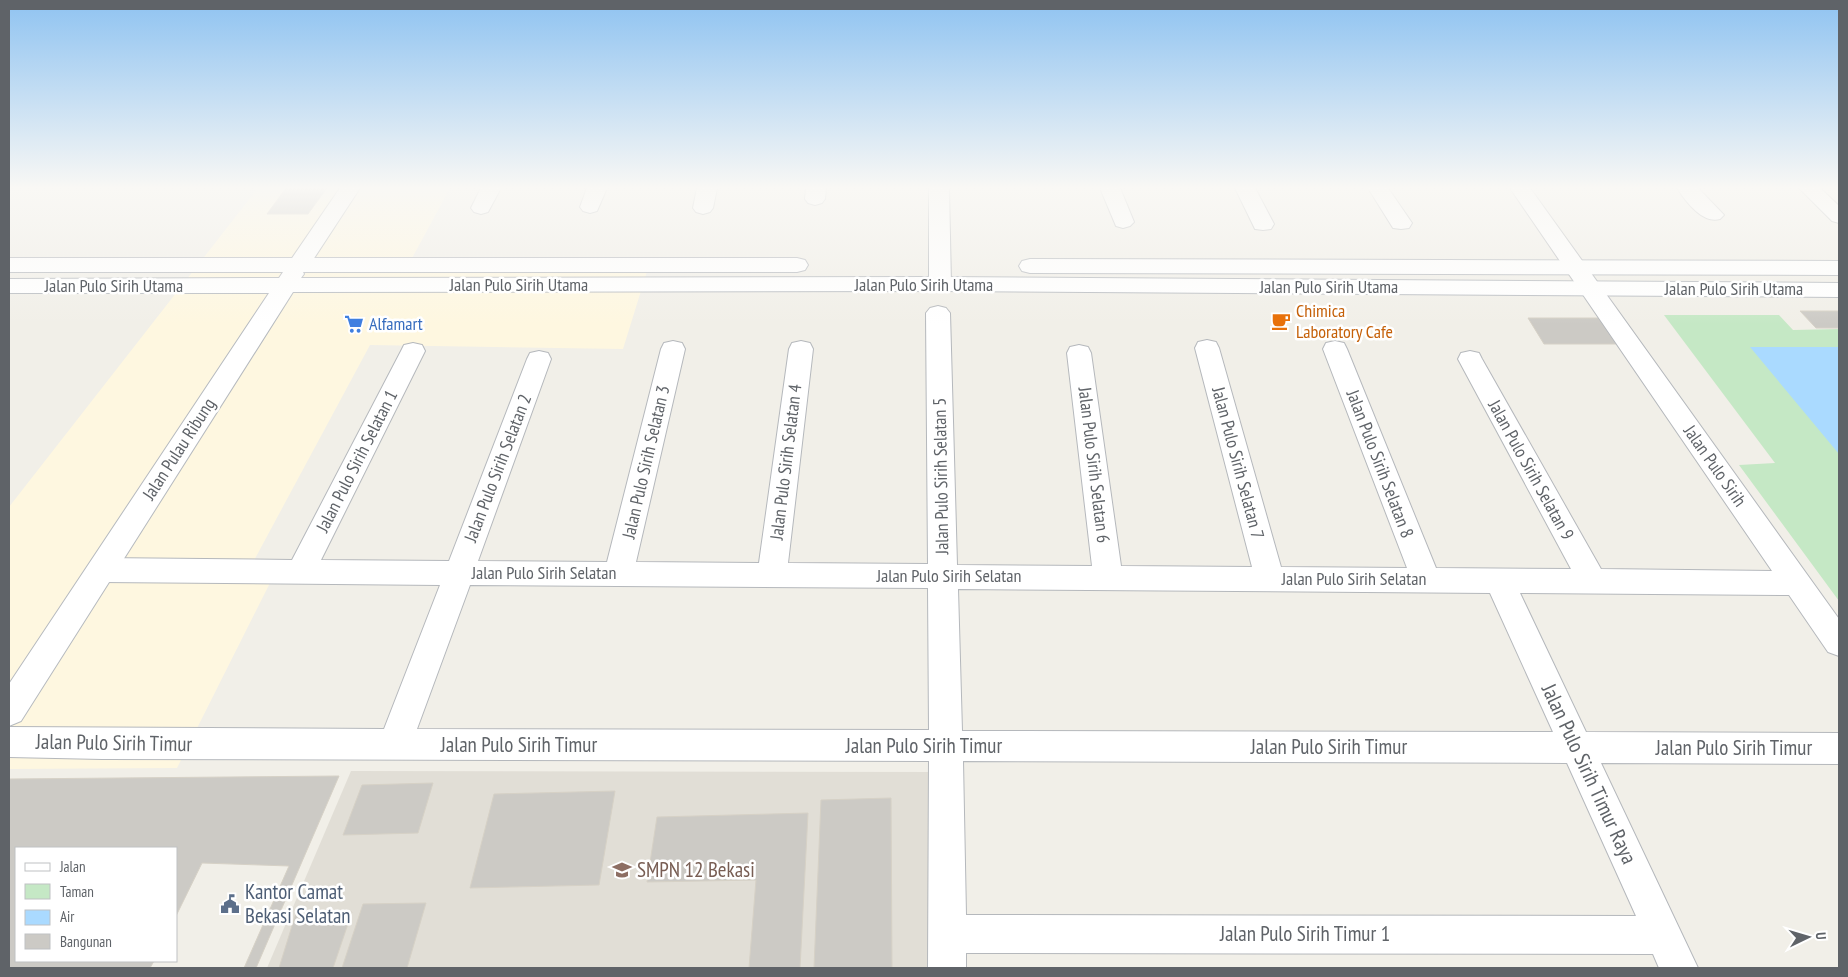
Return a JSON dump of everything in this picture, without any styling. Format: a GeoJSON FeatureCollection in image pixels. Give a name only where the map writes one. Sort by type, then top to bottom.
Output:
{"type":"FeatureCollection","features":[{"type":"Feature","properties":{"kind":"street","name":"Jalan Pulau Ribung"},"geometry":{"type":"LineString","coordinates":[[9,711],[320,234]]}},
{"type":"Feature","properties":{"kind":"street"},"geometry":{"type":"LineString","coordinates":[[940,234],[940,275]]}},
{"type":"Feature","properties":{"kind":"street","name":"Jalan Pulo Sirih"},"geometry":{"type":"LineString","coordinates":[[1552,234],[1839,643]]}},
{"type":"Feature","properties":{"kind":"street","name":"Jalan Pulo Sirih Utama"},"geometry":{"type":"LineString","coordinates":[[9,265],[194,266],[390,286],[940,275]]}},
{"type":"Feature","properties":{"kind":"street"},"geometry":{"type":"LineString","coordinates":[[178,286],[194,266]]}},
{"type":"Feature","properties":{"kind":"street","name":"Jalan Pulo Sirih Utama"},"geometry":{"type":"LineString","coordinates":[[9,286],[178,286],[402,266],[940,275],[1583,278],[1839,290]]}},
{"type":"Feature","properties":{"kind":"street"},"geometry":{"type":"LineString","coordinates":[[390,286],[402,266]]}},
{"type":"Feature","properties":{"kind":"street","name":"Jalan Pulo Sirih Utama"},"geometry":{"type":"LineString","coordinates":[[1583,278],[1839,268]]}},
{"type":"Feature","properties":{"kind":"street","name":"Jalan Pulo Sirih Selatan 5"},"geometry":{"type":"LineString","coordinates":[[938,313],[946,746],[946,951]]}},
{"type":"Feature","properties":{"kind":"street","name":"Jalan Pulo Sirih Selatan 7"},"geometry":{"type":"LineString","coordinates":[[1207,348],[1270,579]]}},
{"type":"Feature","properties":{"kind":"street","name":"Jalan Pulo Sirih Selatan 3"},"geometry":{"type":"LineString","coordinates":[[619,574],[673,349]]}},
{"type":"Feature","properties":{"kind":"street","name":"Jalan Pulo Sirih Selatan 4"},"geometry":{"type":"LineString","coordinates":[[772,575],[800,349]]}},
{"type":"Feature","properties":{"kind":"street","name":"Jalan Pulo Sirih Selatan 8"},"geometry":{"type":"LineString","coordinates":[[1335,349],[1426,580]]}},
{"type":"Feature","properties":{"kind":"street","name":"Jalan Pulo Sirih Selatan 1"},"geometry":{"type":"LineString","coordinates":[[300,572],[413,350]]}},
{"type":"Feature","properties":{"kind":"street","name":"Jalan Pulo Sirih Selatan 6"},"geometry":{"type":"LineString","coordinates":[[1080,353],[1108,577]]}},
{"type":"Feature","properties":{"kind":"street","name":"Jalan Pulo Sirih Selatan 9"},"geometry":{"type":"LineString","coordinates":[[1470,359],[1592,581]]}},
{"type":"Feature","properties":{"kind":"street","name":"Jalan Pulo Sirih Selatan 2"},"geometry":{"type":"LineString","coordinates":[[395,745],[539,360]]}},
{"type":"Feature","properties":{"kind":"street","name":"Jalan Pulo Sirih Selatan"},"geometry":{"type":"LineString","coordinates":[[100,570],[1797,582]]}},
{"type":"Feature","properties":{"kind":"street","name":"Jalan Pulo Sirih Timur Raya"},"geometry":{"type":"LineString","coordinates":[[1499,580],[1679,968]]}},
{"type":"Feature","properties":{"kind":"street","name":"Jalan Pulo Sirih Timur"},"geometry":{"type":"LineString","coordinates":[[9,742],[395,745],[1577,747],[1838,750]]}},
{"type":"Feature","properties":{"kind":"street","name":"Jalan Pulo Sirih Timur 1"},"geometry":{"type":"LineString","coordinates":[[946,951],[1664,935]]}},
{"type":"Feature","properties":{"kind":"shaded area"},"geometry":{"type":"Polygon","coordinates":[[[222,234],[425,234],[411,260],[649,265],[623,349],[370,345],[244,579],[272,579],[177,768],[9,769],[9,507],[222,234]]]}},
{"type":"Feature","properties":{"kind":"shaded area","name":"SMPN 12 Bekasi"},"geometry":{"type":"Polygon","coordinates":[[[351,771],[935,772],[935,968],[267,968],[351,771]]]}},
{"type":"Feature","properties":{"kind":"green space"},"geometry":{"type":"Polygon","coordinates":[[[1664,315],[1779,315],[1793,330],[1839,329],[1839,601],[1739,465],[1775,463],[1664,315]]]}},
{"type":"Feature","properties":{"kind":"water"},"geometry":{"type":"Polygon","coordinates":[[[1750,347],[1839,347],[1839,454],[1750,347]]]}},
{"type":"Feature","properties":{"kind":"building"},"geometry":{"type":"Polygon","coordinates":[[[1800,311],[1839,311],[1839,328],[1816,328],[1800,311]]]}},
{"type":"Feature","properties":{"kind":"building"},"geometry":{"type":"Polygon","coordinates":[[[1528,318],[1598,318],[1616,344],[1544,344],[1528,318]]]}},
{"type":"Feature","properties":{"kind":"building","name":"Kantor Camat Bekasi Selatan"},"geometry":{"type":"Polygon","coordinates":[[[339,776],[256,968],[9,968],[9,779],[339,776]]]}},
{"type":"Feature","properties":{"kind":"building"},"geometry":{"type":"Polygon","coordinates":[[[433,783],[418,833],[343,835],[362,785],[433,783]]]}},
{"type":"Feature","properties":{"kind":"building"},"geometry":{"type":"Polygon","coordinates":[[[615,791],[599,885],[470,888],[494,794],[615,791]]]}},
{"type":"Feature","properties":{"kind":"building"},"geometry":{"type":"Polygon","coordinates":[[[891,798],[892,968],[814,968],[821,800],[891,798]]]}},
{"type":"Feature","properties":{"kind":"building"},"geometry":{"type":"Polygon","coordinates":[[[808,813],[800,968],[749,968],[756,880],[647,882],[657,817],[808,813]]]}},
{"type":"Feature","properties":{"kind":"building"},"geometry":{"type":"Polygon","coordinates":[[[202,863],[289,866],[244,968],[150,968],[153,962],[178,962],[178,912],[202,863]]]}},
{"type":"Feature","properties":{"kind":"building"},"geometry":{"type":"Polygon","coordinates":[[[426,903],[407,968],[342,968],[363,904],[426,903]]]}},
{"type":"Feature","properties":{"kind":"building"},"geometry":{"type":"Polygon","coordinates":[[[352,912],[333,968],[279,968],[296,913],[352,912]]]}},
{"type":"Feature","properties":{"kind":"place","name":"Chimica Laboratory Cafe"},"geometry":{"type":"Point","coordinates":[1281,321]}},
{"type":"Feature","properties":{"kind":"place","name":"Alfamart"},"geometry":{"type":"Point","coordinates":[354,324]}},
{"type":"Feature","properties":{"kind":"place","name":"SMPN 12 Bekasi"},"geometry":{"type":"Point","coordinates":[622,870]}},
{"type":"Feature","properties":{"kind":"place","name":"Kantor Camat Bekasi Selatan"},"geometry":{"type":"Point","coordinates":[230,904]}}]}
